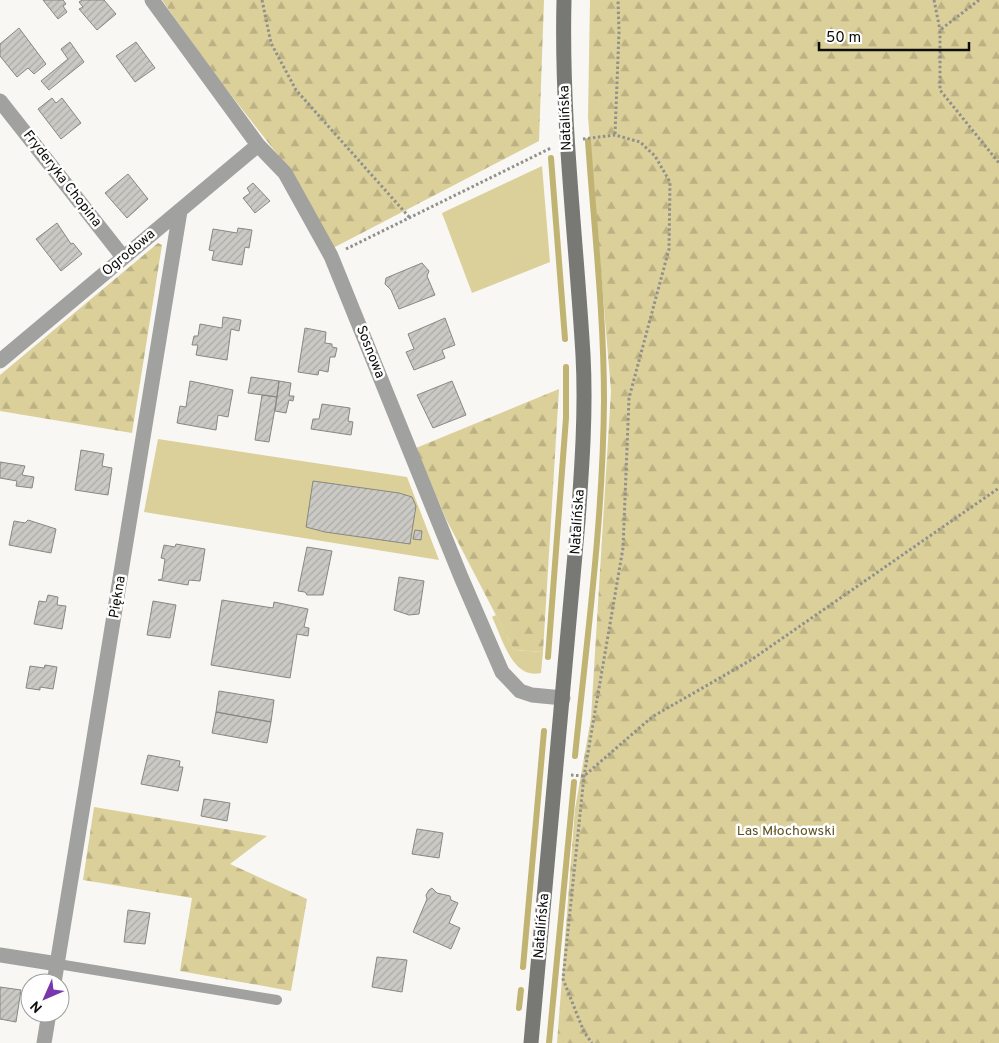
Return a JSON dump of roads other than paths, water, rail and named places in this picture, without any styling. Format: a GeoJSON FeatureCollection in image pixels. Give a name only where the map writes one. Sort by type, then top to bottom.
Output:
{"type":"FeatureCollection","features":[{"type":"Feature","properties":{"kind":"main road","name":"Natalińska"},"geometry":{"type":"LineString","coordinates":[[531,1043],[563,698],[583,442],[583,356],[567,140],[564,0]]}},
{"type":"Feature","properties":{"kind":"street","name":"Sosnowa"},"geometry":{"type":"LineString","coordinates":[[152,0],[258,145],[284,173],[331,256],[460,577],[502,672],[520,691],[532,695],[563,698]]}},
{"type":"Feature","properties":{"kind":"street","name":"Fryderyka Chopina"},"geometry":{"type":"LineString","coordinates":[[0,101],[123,257]]}},
{"type":"Feature","properties":{"kind":"street","name":"Ogrodowa"},"geometry":{"type":"LineString","coordinates":[[0,361],[258,145]]}},
{"type":"Feature","properties":{"kind":"street","name":"Piękna"},"geometry":{"type":"LineString","coordinates":[[56,973],[180,211]]}},
{"type":"Feature","properties":{"kind":"street"},"geometry":{"type":"LineString","coordinates":[[0,955],[58,964]]}},
{"type":"Feature","properties":{"kind":"street"},"geometry":{"type":"LineString","coordinates":[[44,1043],[47,1023]]}},
{"type":"Feature","properties":{"kind":"lane"},"geometry":{"type":"LineString","coordinates":[[58,964],[277,1000]]}},
{"type":"Feature","properties":{"kind":"waterway"},"geometry":{"type":"LineString","coordinates":[[575,756],[598,535],[604,401],[601,303],[588,141]]}},
{"type":"Feature","properties":{"kind":"waterway"},"geometry":{"type":"LineString","coordinates":[[551,158],[565,339]]}},
{"type":"Feature","properties":{"kind":"waterway"},"geometry":{"type":"LineString","coordinates":[[548,657],[566,418],[566,367]]}},
{"type":"Feature","properties":{"kind":"waterway"},"geometry":{"type":"LineString","coordinates":[[523,967],[544,731]]}},
{"type":"Feature","properties":{"kind":"waterway"},"geometry":{"type":"LineString","coordinates":[[549,1043],[574,782]]}},
{"type":"Feature","properties":{"kind":"waterway"},"geometry":{"type":"LineString","coordinates":[[519,1008],[521,990]]}},
{"type":"Feature","properties":{"kind":"park label","name":"Las Młochowski"},"geometry":{"type":"Point","coordinates":[786,831]}}]}
